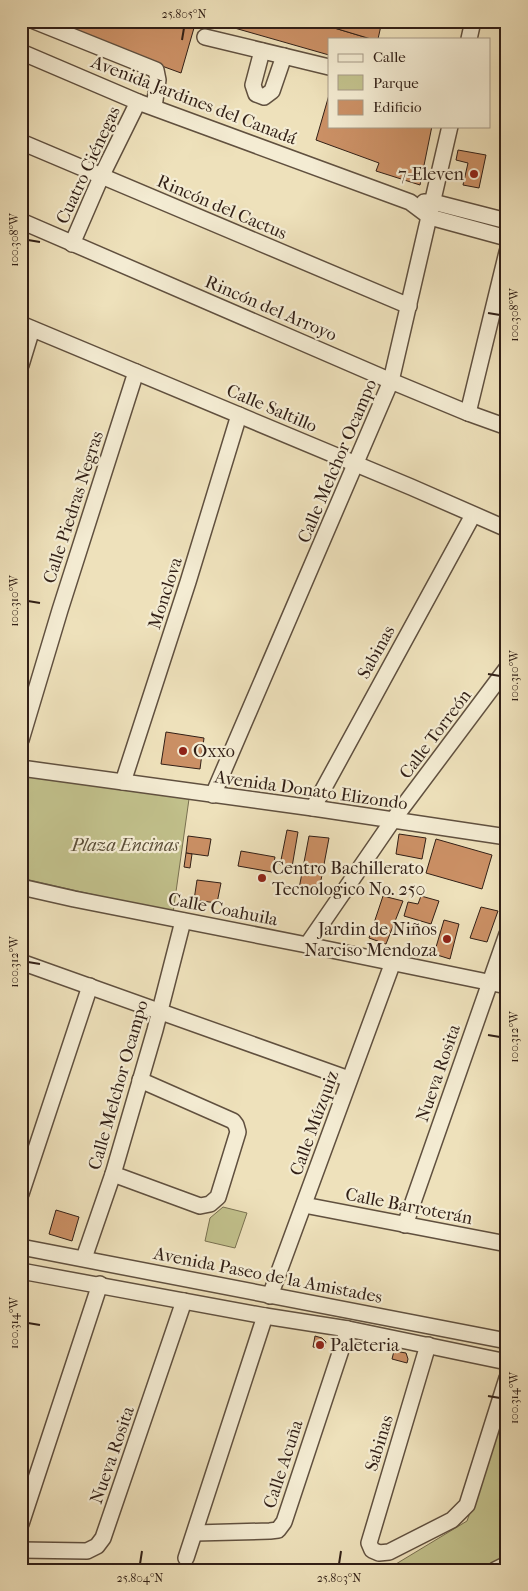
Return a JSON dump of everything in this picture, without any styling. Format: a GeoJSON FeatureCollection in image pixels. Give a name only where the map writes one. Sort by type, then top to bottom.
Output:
{"type":"FeatureCollection","features":[{"type":"Feature","properties":{"kind":"street"},"geometry":{"type":"LineString","coordinates":[[34,21],[156,70],[158,80],[154,107]]}},
{"type":"Feature","properties":{"kind":"street"},"geometry":{"type":"LineString","coordinates":[[469,38],[473,21]]}},
{"type":"Feature","properties":{"kind":"street"},"geometry":{"type":"LineString","coordinates":[[205,37],[328,67]]}},
{"type":"Feature","properties":{"kind":"street"},"geometry":{"type":"LineString","coordinates":[[262,51],[253,86],[256,94],[260,96],[264,96],[272,91],[284,56]]}},
{"type":"Feature","properties":{"kind":"street","name":"Avenida Jardines del Canadá"},"geometry":{"type":"LineString","coordinates":[[21,52],[138,102],[507,238]]}},
{"type":"Feature","properties":{"kind":"street","name":"Cuatro Ciénegas"},"geometry":{"type":"LineString","coordinates":[[72,244],[101,177],[138,102]]}},
{"type":"Feature","properties":{"kind":"street","name":"Calle Melchor Ocampo"},"geometry":{"type":"LineString","coordinates":[[213,795],[391,381],[450,128]]}},
{"type":"Feature","properties":{"kind":"street","name":"Rincón del Cactus"},"geometry":{"type":"LineString","coordinates":[[21,142],[409,306]]}},
{"type":"Feature","properties":{"kind":"street","name":"Avenida Jardines del Canadá"},"geometry":{"type":"LineString","coordinates":[[432,210],[507,221]]}},
{"type":"Feature","properties":{"kind":"street","name":"Rincón del Arroyo"},"geometry":{"type":"LineString","coordinates":[[21,221],[391,381],[507,427]]}},
{"type":"Feature","properties":{"kind":"street"},"geometry":{"type":"LineString","coordinates":[[468,413],[507,252]]}},
{"type":"Feature","properties":{"kind":"street"},"geometry":{"type":"LineString","coordinates":[[21,365],[27,327]]}},
{"type":"Feature","properties":{"kind":"street","name":"Calle Saltillo"},"geometry":{"type":"LineString","coordinates":[[27,327],[507,529]]}},
{"type":"Feature","properties":{"kind":"street","name":"Calle Piedras Negras"},"geometry":{"type":"LineString","coordinates":[[21,740],[60,610],[136,372]]}},
{"type":"Feature","properties":{"kind":"street","name":"Monclova"},"geometry":{"type":"LineString","coordinates":[[123,782],[188,582],[239,415]]}},
{"type":"Feature","properties":{"kind":"street","name":"Sabinas"},"geometry":{"type":"LineString","coordinates":[[313,808],[473,514]]}},
{"type":"Feature","properties":{"kind":"street","name":"Calle Torreón"},"geometry":{"type":"LineString","coordinates":[[307,945],[393,820],[507,668]]}},
{"type":"Feature","properties":{"kind":"street","name":"Avenida Donato Elizondo"},"geometry":{"type":"LineString","coordinates":[[21,768],[507,837]]}},
{"type":"Feature","properties":{"kind":"street","name":"Calle Coahuila"},"geometry":{"type":"LineString","coordinates":[[21,887],[507,986]]}},
{"type":"Feature","properties":{"kind":"street","name":"Calle Melchor Ocampo"},"geometry":{"type":"LineString","coordinates":[[84,1258],[112,1174],[140,1080],[184,921]]}},
{"type":"Feature","properties":{"kind":"street","name":"Nueva Rosita"},"geometry":{"type":"LineString","coordinates":[[405,1225],[507,934]]}},
{"type":"Feature","properties":{"kind":"street"},"geometry":{"type":"LineString","coordinates":[[21,962],[349,1079]]}},
{"type":"Feature","properties":{"kind":"street","name":"Calle Múzquiz"},"geometry":{"type":"LineString","coordinates":[[270,1296],[393,962]]}},
{"type":"Feature","properties":{"kind":"street"},"geometry":{"type":"LineString","coordinates":[[21,1194],[90,986]]}},
{"type":"Feature","properties":{"kind":"street"},"geometry":{"type":"LineString","coordinates":[[112,1174],[200,1206],[210,1204],[218,1197],[238,1132],[233,1120],[140,1080]]}},
{"type":"Feature","properties":{"kind":"street","name":"Calle Barroterán"},"geometry":{"type":"LineString","coordinates":[[304,1205],[507,1244]]}},
{"type":"Feature","properties":{"kind":"street","name":"Avenida Paseo de la Amistades"},"geometry":{"type":"LineString","coordinates":[[21,1247],[507,1341]]}},
{"type":"Feature","properties":{"kind":"street"},"geometry":{"type":"LineString","coordinates":[[21,1271],[100,1284],[265,1316],[348,1329],[507,1362]]}},
{"type":"Feature","properties":{"kind":"street"},"geometry":{"type":"LineString","coordinates":[[148,1293],[155,1272]]}},
{"type":"Feature","properties":{"kind":"street"},"geometry":{"type":"LineString","coordinates":[[21,1524],[100,1284]]}},
{"type":"Feature","properties":{"kind":"street","name":"Nueva Rosita"},"geometry":{"type":"LineString","coordinates":[[21,1550],[87,1551],[97,1546],[103,1538],[184,1301]]}},
{"type":"Feature","properties":{"kind":"street"},"geometry":{"type":"LineString","coordinates":[[301,1322],[303,1302]]}},
{"type":"Feature","properties":{"kind":"street"},"geometry":{"type":"LineString","coordinates":[[186,1558],[265,1316]]}},
{"type":"Feature","properties":{"kind":"street","name":"Calle Acuña"},"geometry":{"type":"LineString","coordinates":[[195,1533],[270,1532],[278,1530],[284,1522],[348,1329]]}},
{"type":"Feature","properties":{"kind":"street"},"geometry":{"type":"LineString","coordinates":[[454,1350],[456,1331]]}},
{"type":"Feature","properties":{"kind":"street","name":"Sabinas"},"geometry":{"type":"LineString","coordinates":[[428,1345],[369,1543],[372,1550],[380,1553],[389,1552],[452,1520],[467,1505],[507,1378]]}},
{"type":"Feature","properties":{"kind":"street"},"geometry":{"type":"LineString","coordinates":[[496,1570],[507,1564]]}},
{"type":"Feature","properties":{"kind":"green space","name":"Plaza Encinas"},"geometry":{"type":"Polygon","coordinates":[[[21,774],[189,799],[173,913],[21,878],[21,774]]]}},
{"type":"Feature","properties":{"kind":"green space"},"geometry":{"type":"Polygon","coordinates":[[[223,1207],[247,1213],[235,1248],[205,1241],[210,1218],[223,1207]]]}},
{"type":"Feature","properties":{"kind":"green space"},"geometry":{"type":"Polygon","coordinates":[[[507,1408],[507,1558],[484,1570],[386,1570],[467,1521],[507,1408]]]}},
{"type":"Feature","properties":{"kind":"building"},"geometry":{"type":"Polygon","coordinates":[[[50,21],[196,21],[181,73],[110,47],[50,21]]]}},
{"type":"Feature","properties":{"kind":"building"},"geometry":{"type":"Polygon","coordinates":[[[225,21],[311,21],[368,38],[328,38],[328,55],[224,25],[225,21]]]}},
{"type":"Feature","properties":{"kind":"building"},"geometry":{"type":"Polygon","coordinates":[[[311,21],[382,21],[378,38],[368,38],[311,21]]]}},
{"type":"Feature","properties":{"kind":"building"},"geometry":{"type":"Polygon","coordinates":[[[328,98],[328,128],[432,128],[420,185],[376,171],[379,163],[316,140],[328,98]]]}},
{"type":"Feature","properties":{"kind":"building","name":"7-Eleven"},"geometry":{"type":"Polygon","coordinates":[[[458,150],[486,155],[479,188],[463,185],[468,163],[456,160],[458,150]]]}},
{"type":"Feature","properties":{"kind":"building","name":"Oxxo"},"geometry":{"type":"Polygon","coordinates":[[[166,732],[204,738],[200,769],[161,764],[166,732]]]}},
{"type":"Feature","properties":{"kind":"building"},"geometry":{"type":"Polygon","coordinates":[[[287,830],[298,832],[292,867],[280,865],[287,830]]]}},
{"type":"Feature","properties":{"kind":"building"},"geometry":{"type":"Polygon","coordinates":[[[399,834],[426,838],[422,859],[396,854],[399,834]]]}},
{"type":"Feature","properties":{"kind":"building"},"geometry":{"type":"Polygon","coordinates":[[[188,836],[211,839],[208,856],[186,853],[188,836]]]}},
{"type":"Feature","properties":{"kind":"building"},"geometry":{"type":"Polygon","coordinates":[[[309,836],[329,838],[318,896],[298,894],[309,836]]]}},
{"type":"Feature","properties":{"kind":"building"},"geometry":{"type":"Polygon","coordinates":[[[436,839],[492,855],[482,889],[426,873],[436,839]]]}},
{"type":"Feature","properties":{"kind":"building"},"geometry":{"type":"Polygon","coordinates":[[[241,851],[275,857],[272,872],[238,866],[241,851]]]}},
{"type":"Feature","properties":{"kind":"building"},"geometry":{"type":"Polygon","coordinates":[[[186,853],[192,854],[190,868],[184,867],[186,853]]]}},
{"type":"Feature","properties":{"kind":"building"},"geometry":{"type":"Polygon","coordinates":[[[197,880],[221,883],[217,903],[194,900],[197,880]]]}},
{"type":"Feature","properties":{"kind":"building"},"geometry":{"type":"Polygon","coordinates":[[[383,896],[403,901],[386,944],[369,938],[383,896]]]}},
{"type":"Feature","properties":{"kind":"building"},"geometry":{"type":"Polygon","coordinates":[[[421,896],[439,901],[431,924],[404,916],[408,902],[418,904],[421,896]]]}},
{"type":"Feature","properties":{"kind":"building"},"geometry":{"type":"Polygon","coordinates":[[[481,907],[498,911],[487,942],[470,938],[481,907]]]}},
{"type":"Feature","properties":{"kind":"building","name":"Jardin de Niños Narciso Mendoza"},"geometry":{"type":"Polygon","coordinates":[[[444,920],[459,924],[450,959],[434,954],[444,920]]]}},
{"type":"Feature","properties":{"kind":"building"},"geometry":{"type":"Polygon","coordinates":[[[56,1210],[79,1217],[72,1241],[49,1234],[56,1210]]]}},
{"type":"Feature","properties":{"kind":"building","name":"Paleteria"},"geometry":{"type":"Polygon","coordinates":[[[315,1336],[322,1338],[326,1342],[324,1349],[313,1347],[315,1336]]]}},
{"type":"Feature","properties":{"kind":"building"},"geometry":{"type":"Polygon","coordinates":[[[394,1351],[406,1353],[407,1363],[392,1359],[394,1351]]]}},
{"type":"Feature","properties":{"kind":"place","name":"7-Eleven"},"geometry":{"type":"Point","coordinates":[474,174]}},
{"type":"Feature","properties":{"kind":"place","name":"Oxxo"},"geometry":{"type":"Point","coordinates":[183,751]}},
{"type":"Feature","properties":{"kind":"place","name":"Centro Bachillerato Tecnologico No. 250"},"geometry":{"type":"Point","coordinates":[262,878]}},
{"type":"Feature","properties":{"kind":"place","name":"Jardin de Niños Narciso Mendoza"},"geometry":{"type":"Point","coordinates":[447,939]}},
{"type":"Feature","properties":{"kind":"place","name":"Paleteria"},"geometry":{"type":"Point","coordinates":[320,1345]}}]}
